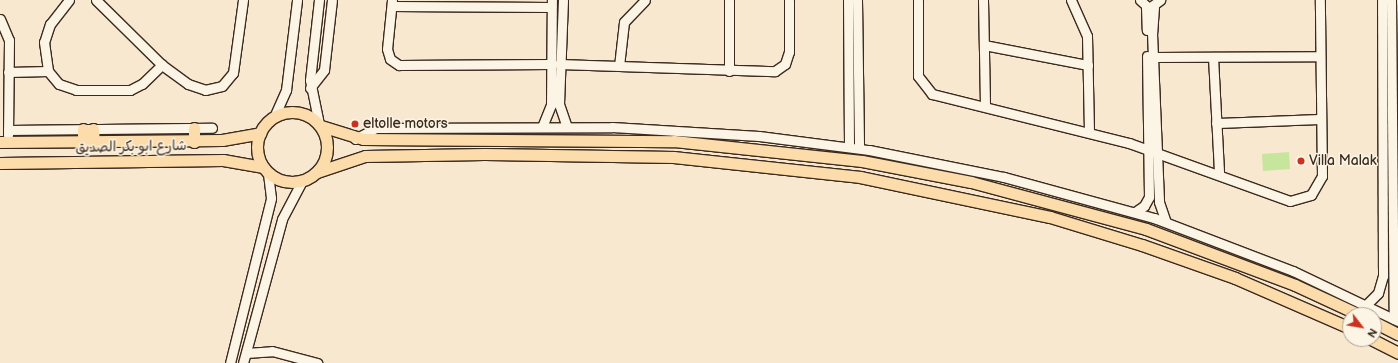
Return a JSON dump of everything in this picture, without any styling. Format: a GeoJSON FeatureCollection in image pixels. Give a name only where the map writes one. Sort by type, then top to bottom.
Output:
{"type":"FeatureCollection","features":[{"type":"Feature","properties":{"kind":"main road"},"geometry":{"type":"LineString","coordinates":[[1342,325],[1235,278],[1156,250],[1050,217],[940,192],[850,175],[668,157],[365,156],[317,172],[302,182],[288,183],[266,171],[257,150],[260,133],[274,117],[284,113],[303,113],[320,125],[355,139],[674,141],[841,158],[971,182],[1161,234],[1295,285],[1343,307]]}},
{"type":"Feature","properties":{"kind":"main road"},"geometry":{"type":"LineString","coordinates":[[317,172],[328,150],[320,125]]}},
{"type":"Feature","properties":{"kind":"main road"},"geometry":{"type":"LineString","coordinates":[[194,128],[194,142]]}},
{"type":"Feature","properties":{"kind":"main road"},"geometry":{"type":"LineString","coordinates":[[88,129],[88,142]]}},
{"type":"Feature","properties":{"kind":"main road","name":"شارع ابو بكر الصديق"},"geometry":{"type":"LineString","coordinates":[[4,142],[194,142],[229,140],[260,133]]}},
{"type":"Feature","properties":{"kind":"main road"},"geometry":{"type":"LineString","coordinates":[[137,142],[140,152],[137,161]]}},
{"type":"Feature","properties":{"kind":"main road","name":"شارع ابو بكر الصديق"},"geometry":{"type":"LineString","coordinates":[[0,163],[222,160],[266,171]]}},
{"type":"Feature","properties":{"kind":"main road"},"geometry":{"type":"LineString","coordinates":[[940,192],[945,185],[943,176]]}},
{"type":"Feature","properties":{"kind":"main road"},"geometry":{"type":"LineString","coordinates":[[967,198],[964,189],[971,182]]}},
{"type":"Feature","properties":{"kind":"main road"},"geometry":{"type":"LineString","coordinates":[[1382,326],[1398,334]]}},
{"type":"Feature","properties":{"kind":"main road"},"geometry":{"type":"LineString","coordinates":[[1382,345],[1398,353]]}},
{"type":"Feature","properties":{"kind":"street"},"geometry":{"type":"LineString","coordinates":[[69,0],[46,33],[44,52],[48,71],[67,88],[123,91],[142,84],[162,65]]}},
{"type":"Feature","properties":{"kind":"street"},"geometry":{"type":"LineString","coordinates":[[101,2],[162,65],[196,88],[205,90],[222,86],[233,73],[243,0]]}},
{"type":"Feature","properties":{"kind":"street"},"geometry":{"type":"LineString","coordinates":[[274,117],[286,90],[297,0]]}},
{"type":"Feature","properties":{"kind":"street"},"geometry":{"type":"LineString","coordinates":[[319,0],[310,88],[320,125]]}},
{"type":"Feature","properties":{"kind":"street"},"geometry":{"type":"LineString","coordinates":[[310,88],[324,70],[332,0]]}},
{"type":"Feature","properties":{"kind":"street"},"geometry":{"type":"LineString","coordinates":[[542,127],[552,105],[555,64],[563,0]]}},
{"type":"Feature","properties":{"kind":"street"},"geometry":{"type":"LineString","coordinates":[[619,66],[624,22],[645,0]]}},
{"type":"Feature","properties":{"kind":"street"},"geometry":{"type":"LineString","coordinates":[[729,0],[729,71]]}},
{"type":"Feature","properties":{"kind":"street"},"geometry":{"type":"LineString","coordinates":[[567,127],[559,104],[555,64],[552,3],[392,3],[387,49],[390,59],[399,66],[555,64],[769,72],[785,64],[789,52],[790,0]]}},
{"type":"Feature","properties":{"kind":"street"},"geometry":{"type":"LineString","coordinates":[[848,0],[849,147]]}},
{"type":"Feature","properties":{"kind":"street"},"geometry":{"type":"LineString","coordinates":[[857,0],[859,148]]}},
{"type":"Feature","properties":{"kind":"street"},"geometry":{"type":"LineString","coordinates":[[918,0],[917,70],[923,87],[938,96],[1089,132],[1153,150],[1219,173],[1290,202],[1305,199],[1316,190],[1322,176],[1320,0]]}},
{"type":"Feature","properties":{"kind":"street"},"geometry":{"type":"LineString","coordinates":[[983,0],[985,106]]}},
{"type":"Feature","properties":{"kind":"street"},"geometry":{"type":"LineString","coordinates":[[1071,0],[1084,24],[1088,65],[1089,132]]}},
{"type":"Feature","properties":{"kind":"street"},"geometry":{"type":"LineString","coordinates":[[355,139],[376,128],[567,127],[692,131],[859,148],[1004,177],[1135,212],[1166,222],[1280,266],[1396,320],[1387,82],[1382,0]]}},
{"type":"Feature","properties":{"kind":"street"},"geometry":{"type":"LineString","coordinates":[[1366,305],[1378,293],[1383,276],[1387,82],[1391,0]]}},
{"type":"Feature","properties":{"kind":"street"},"geometry":{"type":"LineString","coordinates":[[1135,212],[1149,197],[1153,150],[1153,57],[1150,4]]}},
{"type":"Feature","properties":{"kind":"street"},"geometry":{"type":"LineString","coordinates":[[1150,4],[1153,150],[1159,202],[1166,222]]}},
{"type":"Feature","properties":{"kind":"street"},"geometry":{"type":"LineString","coordinates":[[0,19],[8,33],[8,130],[4,142]]}},
{"type":"Feature","properties":{"kind":"street"},"geometry":{"type":"LineString","coordinates":[[984,45],[1088,65]]}},
{"type":"Feature","properties":{"kind":"street"},"geometry":{"type":"LineString","coordinates":[[1153,57],[1320,56]]}},
{"type":"Feature","properties":{"kind":"street"},"geometry":{"type":"LineString","coordinates":[[1213,57],[1219,173]]}},
{"type":"Feature","properties":{"kind":"street"},"geometry":{"type":"LineString","coordinates":[[8,72],[48,71]]}},
{"type":"Feature","properties":{"kind":"street"},"geometry":{"type":"LineString","coordinates":[[1216,123],[1321,119]]}},
{"type":"Feature","properties":{"kind":"street"},"geometry":{"type":"LineString","coordinates":[[8,130],[212,128]]}},
{"type":"Feature","properties":{"kind":"street"},"geometry":{"type":"LineString","coordinates":[[230,363],[272,190],[266,171]]}},
{"type":"Feature","properties":{"kind":"street"},"geometry":{"type":"LineString","coordinates":[[243,363],[282,219],[302,182]]}},
{"type":"Feature","properties":{"kind":"street"},"geometry":{"type":"LineString","coordinates":[[267,215],[282,219]]}},
{"type":"Feature","properties":{"kind":"street"},"geometry":{"type":"LineString","coordinates":[[246,353],[272,351],[317,363]]}},
{"type":"Feature","properties":{"kind":"green space"},"geometry":{"type":"Polygon","coordinates":[[[1289,152],[1290,169],[1263,171],[1262,154],[1289,152]]]}},
{"type":"Feature","properties":{"kind":"place","name":"eltolle motors"},"geometry":{"type":"Point","coordinates":[355,124]}},
{"type":"Feature","properties":{"kind":"place","name":"Villa Malak"},"geometry":{"type":"Point","coordinates":[1301,161]}}]}
